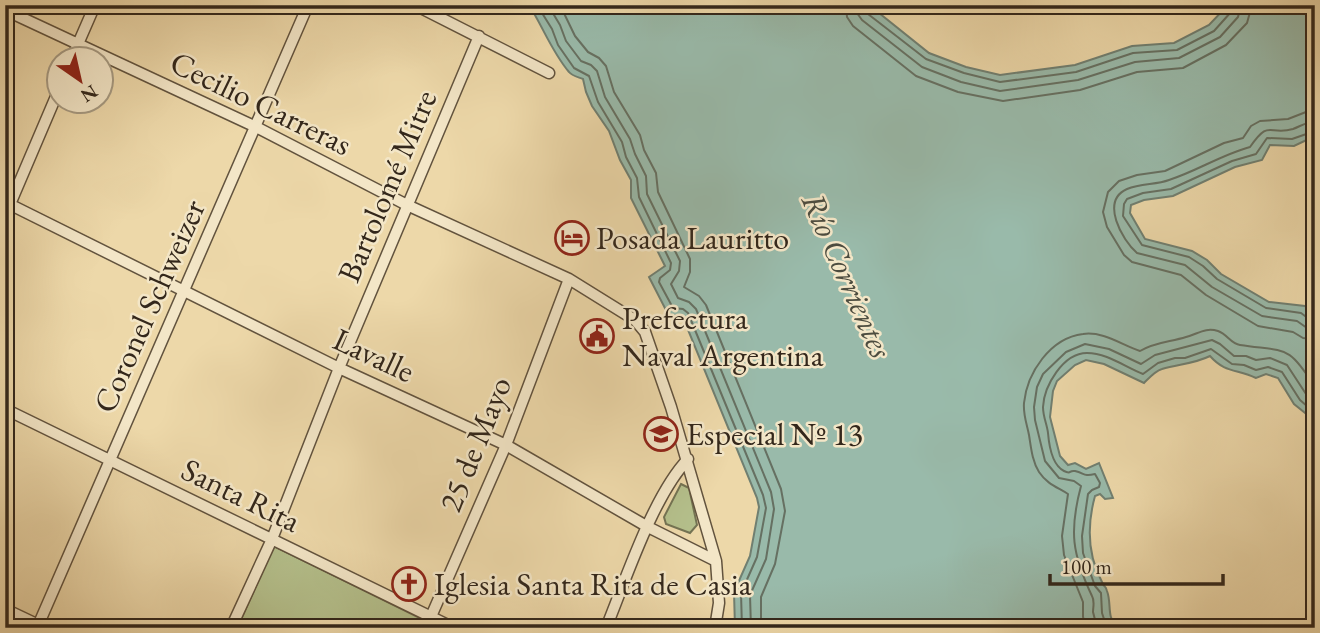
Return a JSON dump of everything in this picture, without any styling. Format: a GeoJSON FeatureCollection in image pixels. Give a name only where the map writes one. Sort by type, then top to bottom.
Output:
{"type":"FeatureCollection","features":[{"type":"Feature","properties":{"kind":"street"},"geometry":{"type":"LineString","coordinates":[[77,45],[95,5]]}},
{"type":"Feature","properties":{"kind":"street","name":"Coronel Schweizer"},"geometry":{"type":"LineString","coordinates":[[40,627],[308,5]]}},
{"type":"Feature","properties":{"kind":"street"},"geometry":{"type":"LineString","coordinates":[[415,5],[549,73]]}},
{"type":"Feature","properties":{"kind":"street","name":"Cecilio Carreras"},"geometry":{"type":"LineString","coordinates":[[5,10],[256,127],[407,205],[569,279],[635,320],[645,332],[688,459],[716,561],[719,603],[715,628]]}},
{"type":"Feature","properties":{"kind":"street","name":"Bartolomé Mitre"},"geometry":{"type":"LineString","coordinates":[[231,628],[272,539],[339,368],[479,36]]}},
{"type":"Feature","properties":{"kind":"street"},"geometry":{"type":"LineString","coordinates":[[5,216],[8,203],[47,116]]}},
{"type":"Feature","properties":{"kind":"street","name":"Lavalle"},"geometry":{"type":"LineString","coordinates":[[8,203],[339,368],[506,445],[648,527],[716,561]]}},
{"type":"Feature","properties":{"kind":"street","name":"25 de Mayo"},"geometry":{"type":"LineString","coordinates":[[426,628],[506,445],[569,279]]}},
{"type":"Feature","properties":{"kind":"street","name":"Santa Rita"},"geometry":{"type":"LineString","coordinates":[[5,409],[454,628]]}},
{"type":"Feature","properties":{"kind":"street"},"geometry":{"type":"LineString","coordinates":[[606,628],[648,527],[674,474],[688,459]]}},
{"type":"Feature","properties":{"kind":"street"},"geometry":{"type":"LineString","coordinates":[[5,609],[40,627]]}},
{"type":"Feature","properties":{"kind":"green space"},"geometry":{"type":"Polygon","coordinates":[[[681,484],[689,488],[697,525],[690,533],[666,524],[664,517],[681,484]]]}},
{"type":"Feature","properties":{"kind":"green space"},"geometry":{"type":"Polygon","coordinates":[[[274,546],[422,619],[418,628],[237,628],[274,546]]]}},
{"type":"Feature","properties":{"kind":"water","name":"Río Corrientes"},"geometry":{"type":"Polygon","coordinates":[[[529,5],[869,5],[929,53],[966,67],[1000,75],[1075,65],[1132,46],[1174,43],[1209,25],[1228,5],[1315,5],[1315,136],[1294,146],[1270,145],[1262,160],[1235,167],[1173,196],[1144,200],[1131,205],[1130,213],[1145,239],[1192,251],[1207,260],[1221,274],[1269,302],[1305,306],[1315,316],[1315,421],[1294,404],[1278,378],[1266,374],[1256,378],[1226,368],[1210,356],[1159,370],[1144,383],[1104,364],[1086,360],[1075,365],[1057,381],[1050,417],[1060,456],[1068,465],[1075,463],[1086,469],[1099,463],[1113,498],[1105,499],[1100,494],[1095,496],[1090,539],[1093,561],[1106,589],[1110,614],[1117,628],[735,628],[734,592],[750,556],[759,507],[757,498],[682,315],[669,316],[649,277],[665,266],[631,198],[631,180],[609,131],[592,106],[583,79],[572,74],[563,64],[529,5]]]}},
{"type":"Feature","properties":{"kind":"place","name":"Posada Lauritto"},"geometry":{"type":"Point","coordinates":[572,238]}},
{"type":"Feature","properties":{"kind":"place","name":"Prefectura Naval Argentina"},"geometry":{"type":"Point","coordinates":[597,336]}},
{"type":"Feature","properties":{"kind":"place","name":"Especial Nº 13"},"geometry":{"type":"Point","coordinates":[661,434]}},
{"type":"Feature","properties":{"kind":"place","name":"Iglesia Santa Rita de Casia"},"geometry":{"type":"Point","coordinates":[409,584]}}]}
